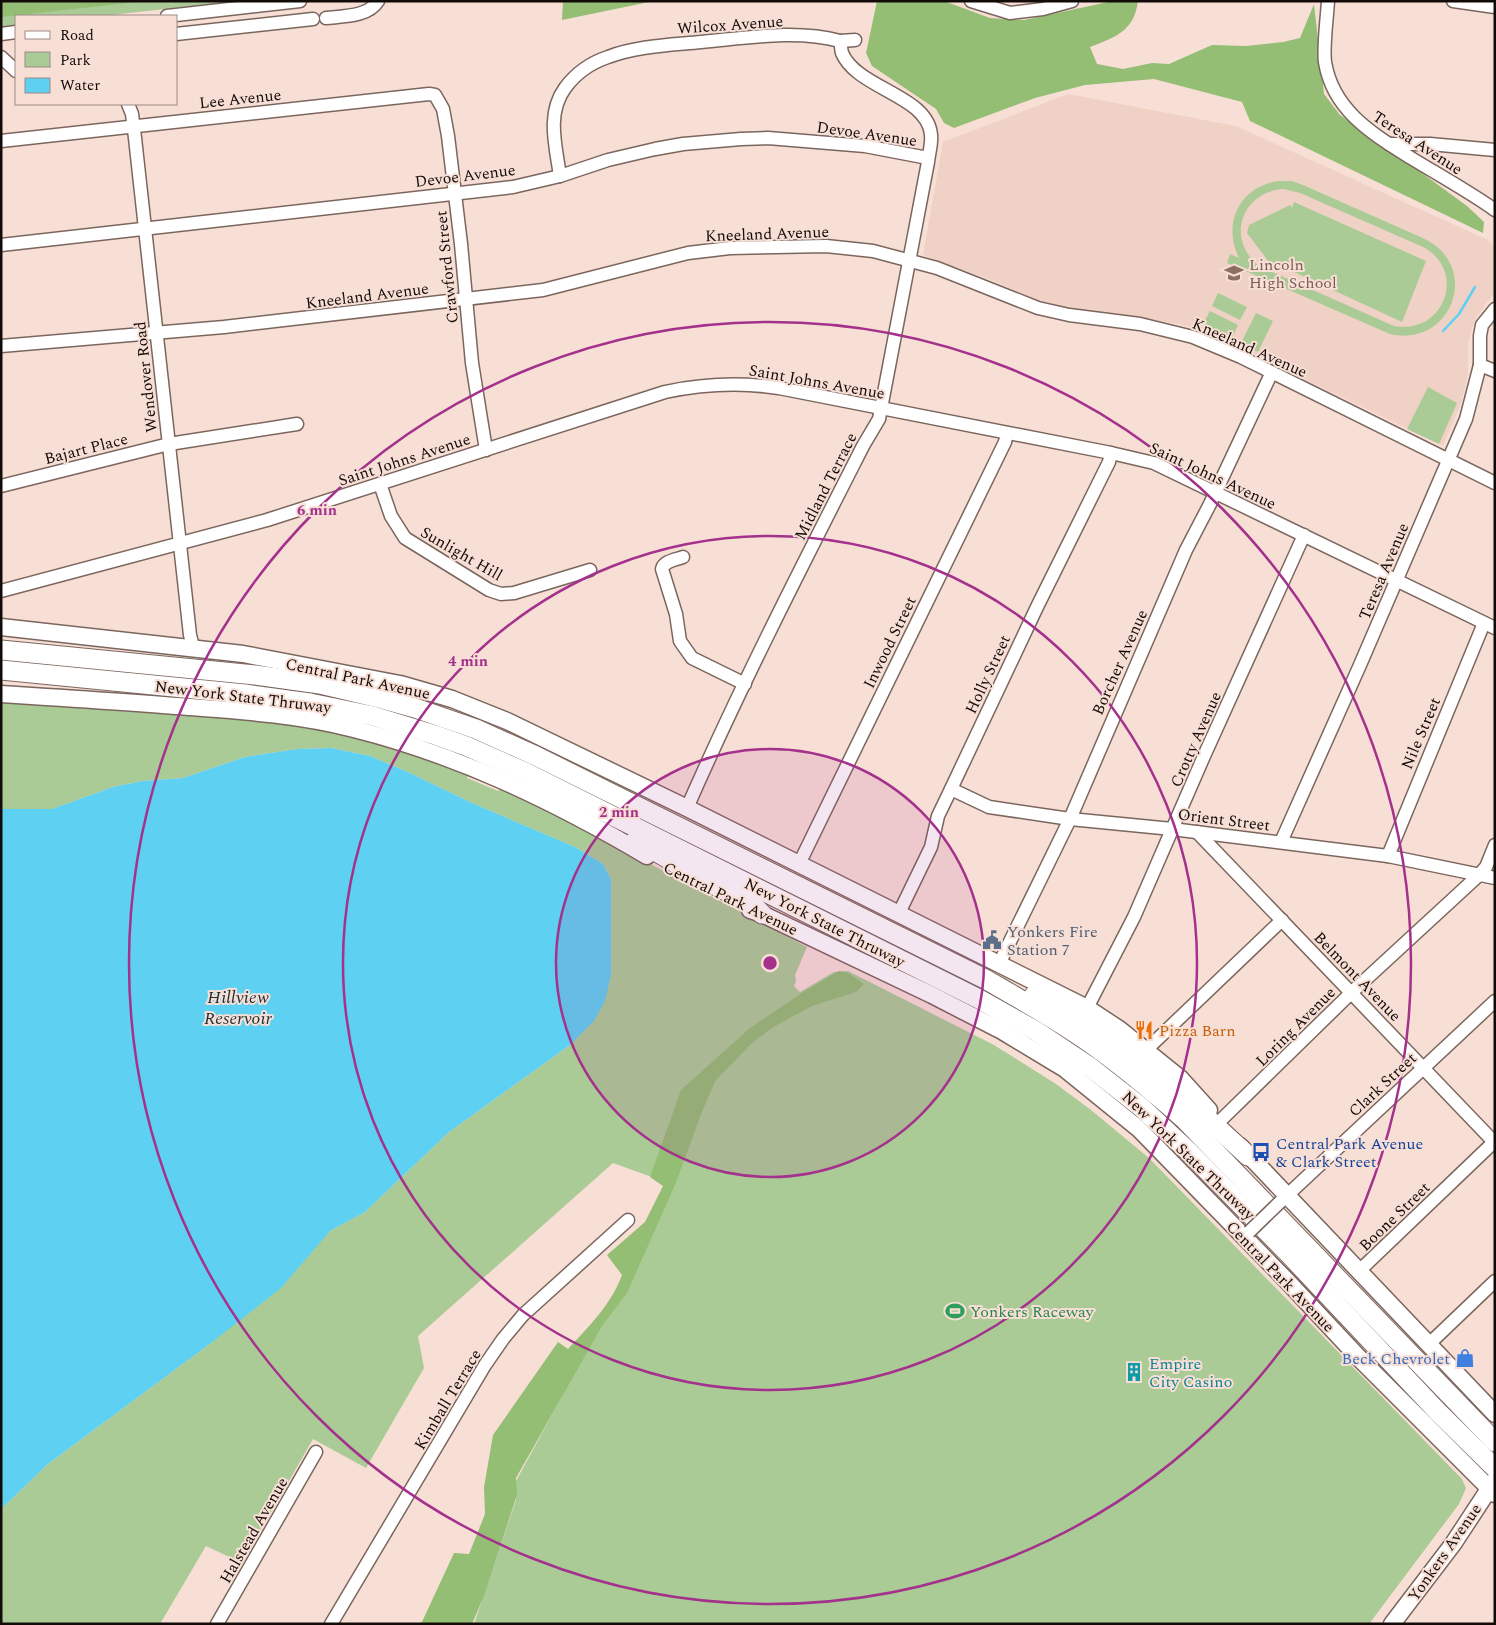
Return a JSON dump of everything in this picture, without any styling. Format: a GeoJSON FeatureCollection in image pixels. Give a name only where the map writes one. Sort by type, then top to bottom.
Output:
{"type":"FeatureCollection","features":[{"type":"Feature","properties":{"kind":"highway"},"geometry":{"type":"LineString","coordinates":[[1,640],[126,662]]}},
{"type":"Feature","properties":{"kind":"highway","name":"New York State Thruway"},"geometry":{"type":"LineString","coordinates":[[1,650],[254,675],[320,684],[383,699],[461,724],[536,756],[985,979],[1056,1020],[1090,1043],[1135,1077],[1183,1118],[1495,1442]]}},
{"type":"Feature","properties":{"kind":"highway","name":"New York State Thruway"},"geometry":{"type":"LineString","coordinates":[[1,670],[278,698],[373,716],[435,735],[466,746],[525,772],[979,999],[1036,1031],[1090,1067],[1141,1107],[1189,1152],[1289,1254],[1443,1418],[1493,1483]]}},
{"type":"Feature","properties":{"kind":"highway"},"geometry":{"type":"LineString","coordinates":[[1,680],[44,683],[132,683]]}},
{"type":"Feature","properties":{"kind":"highway"},"geometry":{"type":"LineString","coordinates":[[601,810],[620,830],[683,868],[752,905],[762,914]]}},
{"type":"Feature","properties":{"kind":"highway"},"geometry":{"type":"LineString","coordinates":[[985,979],[1016,986],[1078,1016],[1111,1037],[1176,1089],[1248,1156]]}},
{"type":"Feature","properties":{"kind":"main road","name":"Central Park Avenue"},"geometry":{"type":"LineString","coordinates":[[1,627],[243,654],[400,684],[452,699],[507,721],[687,808],[1087,1008],[1119,1029],[1181,1079],[1220,1122],[1283,1199],[1358,1272],[1495,1414]]}},
{"type":"Feature","properties":{"kind":"main road","name":"Central Park Avenue"},"geometry":{"type":"LineString","coordinates":[[1,694],[175,705],[278,715],[352,728],[460,762],[520,788],[726,900],[762,914],[1002,1031],[1065,1069],[1139,1129],[1246,1234],[1361,1360],[1493,1483]]}},
{"type":"Feature","properties":{"kind":"main road","name":"Yonkers Avenue"},"geometry":{"type":"LineString","coordinates":[[1392,1624],[1453,1544],[1493,1483]]}},
{"type":"Feature","properties":{"kind":"street"},"geometry":{"type":"LineString","coordinates":[[176,15],[300,1]]}},
{"type":"Feature","properties":{"kind":"street"},"geometry":{"type":"LineString","coordinates":[[326,18],[358,14],[372,9],[378,1]]}},
{"type":"Feature","properties":{"kind":"street"},"geometry":{"type":"LineString","coordinates":[[971,1],[1010,13],[1043,9],[1072,1]]}},
{"type":"Feature","properties":{"kind":"street","name":"Teresa Avenue"},"geometry":{"type":"LineString","coordinates":[[1328,1],[1325,61],[1330,78],[1341,100],[1356,120],[1375,136],[1495,210]]}},
{"type":"Feature","properties":{"kind":"street"},"geometry":{"type":"LineString","coordinates":[[1454,1],[1495,6]]}},
{"type":"Feature","properties":{"kind":"street"},"geometry":{"type":"LineString","coordinates":[[178,34],[313,19]]}},
{"type":"Feature","properties":{"kind":"street"},"geometry":{"type":"LineString","coordinates":[[1,34],[15,32]]}},
{"type":"Feature","properties":{"kind":"street","name":"Wilcox Avenue"},"geometry":{"type":"LineString","coordinates":[[560,176],[554,140],[555,112],[565,88],[578,73],[608,56],[644,48],[754,38],[803,35],[822,36],[840,41],[855,40]]}},
{"type":"Feature","properties":{"kind":"street"},"geometry":{"type":"LineString","coordinates":[[840,41],[842,52],[852,67],[884,90],[907,101],[922,114],[931,134],[928,158]]}},
{"type":"Feature","properties":{"kind":"street"},"geometry":{"type":"LineString","coordinates":[[1,57],[15,71]]}},
{"type":"Feature","properties":{"kind":"street","name":"Lee Avenue"},"geometry":{"type":"LineString","coordinates":[[1,141],[423,95]]}},
{"type":"Feature","properties":{"kind":"street","name":"Crawford Street"},"geometry":{"type":"LineString","coordinates":[[423,95],[435,95],[443,109],[448,136],[454,194],[462,244],[472,363],[486,450]]}},
{"type":"Feature","properties":{"kind":"street","name":"Wendover Road"},"geometry":{"type":"LineString","coordinates":[[128,105],[134,126],[190,637],[193,648]]}},
{"type":"Feature","properties":{"kind":"street","name":"Devoe Avenue"},"geometry":{"type":"LineString","coordinates":[[1,245],[513,187],[560,176],[608,160],[683,144],[768,138],[865,146],[928,158]]}},
{"type":"Feature","properties":{"kind":"street"},"geometry":{"type":"LineString","coordinates":[[1389,144],[1430,144],[1495,150]]}},
{"type":"Feature","properties":{"kind":"street","name":"Midland Terrace"},"geometry":{"type":"LineString","coordinates":[[687,808],[760,650],[878,419],[928,158]]}},
{"type":"Feature","properties":{"kind":"street","name":"Kneeland Avenue"},"geometry":{"type":"LineString","coordinates":[[1,346],[224,328],[466,300],[543,290],[688,253],[730,248],[826,246],[908,259],[937,268],[1038,308],[1069,315],[1140,324],[1193,337],[1241,357],[1271,374],[1495,483]]}},
{"type":"Feature","properties":{"kind":"street","name":"Teresa Avenue"},"geometry":{"type":"LineString","coordinates":[[1281,842],[1466,419],[1480,365],[1482,325],[1495,309]]}},
{"type":"Feature","properties":{"kind":"street"},"geometry":{"type":"LineString","coordinates":[[1480,365],[1495,371]]}},
{"type":"Feature","properties":{"kind":"street","name":"Borcher Avenue"},"geometry":{"type":"LineString","coordinates":[[999,964],[1070,819],[1186,550],[1216,492],[1271,374]]}},
{"type":"Feature","properties":{"kind":"street","name":"Saint Johns Avenue"},"geometry":{"type":"LineString","coordinates":[[1,591],[267,520],[653,396],[695,386],[727,384],[764,386],[1111,453],[1160,465],[1489,625]]}},
{"type":"Feature","properties":{"kind":"street","name":"Bajart Place"},"geometry":{"type":"LineString","coordinates":[[1,486],[169,444],[297,424]]}},
{"type":"Feature","properties":{"kind":"street","name":"Inwood Street"},"geometry":{"type":"LineString","coordinates":[[799,864],[1005,442],[1007,433]]}},
{"type":"Feature","properties":{"kind":"street","name":"Holly Street"},"geometry":{"type":"LineString","coordinates":[[900,913],[931,847],[938,816],[1037,607],[1109,462],[1111,453]]}},
{"type":"Feature","properties":{"kind":"street","name":"Sunlight Hill"},"geometry":{"type":"LineString","coordinates":[[380,484],[390,516],[404,538],[489,590],[501,594],[514,593],[590,570]]}},
{"type":"Feature","properties":{"kind":"street","name":"Crotty Avenue"},"geometry":{"type":"LineString","coordinates":[[1087,1008],[1134,917],[1304,535]]}},
{"type":"Feature","properties":{"kind":"street"},"geometry":{"type":"LineString","coordinates":[[682,557],[666,563],[662,569],[676,614],[680,641],[692,658],[745,684]]}},
{"type":"Feature","properties":{"kind":"street","name":"Nile Street"},"geometry":{"type":"LineString","coordinates":[[1388,856],[1489,625]]}},
{"type":"Feature","properties":{"kind":"street","name":"Orient Street"},"geometry":{"type":"LineString","coordinates":[[951,789],[989,806],[1070,819],[1172,829],[1388,856],[1495,878]]}},
{"type":"Feature","properties":{"kind":"street","name":"Belmont Avenue"},"geometry":{"type":"LineString","coordinates":[[1197,832],[1495,1142]]}},
{"type":"Feature","properties":{"kind":"street","name":"Loring Avenue"},"geometry":{"type":"LineString","coordinates":[[1220,1122],[1352,992],[1479,875],[1486,867],[1495,845]]}},
{"type":"Feature","properties":{"kind":"street"},"geometry":{"type":"LineString","coordinates":[[1146,1050],[1282,920]]}},
{"type":"Feature","properties":{"kind":"street","name":"Clark Street"},"geometry":{"type":"LineString","coordinates":[[1246,1234],[1495,1002]]}},
{"type":"Feature","properties":{"kind":"street","name":"Boone Street"},"geometry":{"type":"LineString","coordinates":[[1358,1272],[1495,1142]]}},
{"type":"Feature","properties":{"kind":"street","name":"Kimball Terrace"},"geometry":{"type":"LineString","coordinates":[[334,1623],[485,1365],[503,1339],[523,1315],[628,1220]]}},
{"type":"Feature","properties":{"kind":"street"},"geometry":{"type":"LineString","coordinates":[[1428,1345],[1495,1281]]}},
{"type":"Feature","properties":{"kind":"street","name":"Halstead Avenue"},"geometry":{"type":"LineString","coordinates":[[217,1624],[316,1452]]}},
{"type":"Feature","properties":{"kind":"shaded area","name":"Lincoln High School"},"geometry":{"type":"Polygon","coordinates":[[[1068,94],[1236,126],[1488,240],[1495,247],[1495,292],[1475,319],[1468,343],[1468,374],[1461,404],[1443,446],[1213,335],[1179,324],[1068,308],[1033,298],[994,281],[923,255],[943,142],[1068,94]]]}},
{"type":"Feature","properties":{"kind":"green space"},"geometry":{"type":"Polygon","coordinates":[[[1,1],[239,1],[111,15],[15,15],[15,26],[1,27],[1,1]]]}},
{"type":"Feature","properties":{"kind":"green space"},"geometry":{"type":"Polygon","coordinates":[[[1,1],[147,1],[15,15],[1,17],[1,1]]]}},
{"type":"Feature","properties":{"kind":"green space"},"geometry":{"type":"Polygon","coordinates":[[[563,1],[654,1],[562,20],[563,1]]]}},
{"type":"Feature","properties":{"kind":"green space"},"geometry":{"type":"Polygon","coordinates":[[[877,1],[944,1],[990,18],[1024,20],[1113,1],[1138,1],[1132,19],[1122,32],[1090,47],[1097,64],[1123,69],[1152,63],[1169,64],[1212,45],[1246,46],[1300,38],[1314,4],[1324,94],[1340,115],[1467,206],[1484,222],[1483,233],[1250,121],[1242,102],[1154,79],[1085,85],[1035,98],[954,128],[944,123],[936,109],[872,66],[866,53],[877,1]]]}},
{"type":"Feature","properties":{"kind":"green space"},"geometry":{"type":"Polygon","coordinates":[[[1278,181],[1292,181],[1425,239],[1442,252],[1452,268],[1455,285],[1452,303],[1443,318],[1429,329],[1411,335],[1390,334],[1227,263],[1230,254],[1239,258],[1232,232],[1238,209],[1244,199],[1264,185],[1278,181]],[[1284,189],[1269,192],[1258,198],[1249,207],[1243,218],[1241,230],[1243,243],[1249,255],[1259,266],[1394,326],[1411,326],[1426,321],[1437,311],[1444,299],[1447,285],[1444,271],[1437,258],[1423,247],[1300,193],[1284,189]]]}},
{"type":"Feature","properties":{"kind":"green space"},"geometry":{"type":"Polygon","coordinates":[[[1294,202],[1426,261],[1402,322],[1279,265],[1272,266],[1247,233],[1249,225],[1290,205],[1292,208],[1294,202]]]}},
{"type":"Feature","properties":{"kind":"green space"},"geometry":{"type":"Polygon","coordinates":[[[1218,293],[1247,307],[1240,320],[1212,306],[1218,293]]]}},
{"type":"Feature","properties":{"kind":"green space"},"geometry":{"type":"Polygon","coordinates":[[[1210,311],[1238,325],[1232,338],[1203,324],[1210,311]]]}},
{"type":"Feature","properties":{"kind":"green space"},"geometry":{"type":"Polygon","coordinates":[[[1256,313],[1273,321],[1258,352],[1241,343],[1256,313]]]}},
{"type":"Feature","properties":{"kind":"green space"},"geometry":{"type":"Polygon","coordinates":[[[1428,387],[1457,403],[1439,444],[1407,429],[1428,387]]]}},
{"type":"Feature","properties":{"kind":"green space","name":"Yonkers Raceway"},"geometry":{"type":"Polygon","coordinates":[[[1,700],[36,705],[289,723],[349,731],[470,770],[467,778],[498,791],[504,786],[807,947],[795,975],[796,981],[794,986],[800,992],[834,972],[848,971],[994,1045],[1056,1084],[1149,1158],[1462,1479],[1466,1488],[1459,1504],[1369,1624],[474,1624],[516,1500],[516,1481],[674,1185],[613,1163],[418,1336],[424,1368],[366,1468],[313,1439],[242,1563],[206,1546],[160,1624],[1,1624],[1,1509],[48,1464],[211,1343],[330,1231],[365,1212],[449,1132],[570,1045],[611,975],[611,879],[603,864],[575,847],[472,803],[370,756],[331,748],[297,749],[245,757],[183,778],[142,781],[113,787],[52,809],[1,809],[1,700]]]}},
{"type":"Feature","properties":{"kind":"green space"},"geometry":{"type":"Polygon","coordinates":[[[839,971],[848,973],[864,984],[856,992],[812,1006],[773,1027],[751,1044],[715,1081],[675,1185],[627,1293],[602,1326],[516,1478],[517,1495],[484,1596],[472,1624],[421,1624],[454,1553],[469,1554],[485,1514],[484,1487],[493,1435],[558,1342],[568,1349],[606,1306],[617,1286],[622,1275],[607,1255],[645,1222],[663,1186],[650,1177],[681,1090],[750,1028],[839,971]]]}},
{"type":"Feature","properties":{"kind":"water","name":"Hillview Reservoir"},"geometry":{"type":"Polygon","coordinates":[[[331,748],[370,756],[410,773],[472,803],[575,847],[603,864],[611,879],[611,975],[605,1001],[594,1021],[570,1045],[449,1132],[365,1212],[330,1231],[281,1288],[211,1343],[48,1464],[1,1509],[1,809],[52,809],[113,787],[142,781],[183,778],[245,757],[297,749],[331,748]]]}},
{"type":"Feature","properties":{"kind":"waterway"},"geometry":{"type":"LineString","coordinates":[[1443,331],[1459,314],[1475,287]]}},
{"type":"Feature","properties":{"kind":"place","name":"Lincoln High School"},"geometry":{"type":"Point","coordinates":[1234,273]}},
{"type":"Feature","properties":{"kind":"place","name":"Yonkers Fire Station 7"},"geometry":{"type":"Point","coordinates":[992,940]}},
{"type":"Feature","properties":{"kind":"place","name":"Pizza Barn"},"geometry":{"type":"Point","coordinates":[1144,1030]}},
{"type":"Feature","properties":{"kind":"place","name":"Central Park Avenue & Clark Street"},"geometry":{"type":"Point","coordinates":[1261,1152]}},
{"type":"Feature","properties":{"kind":"place","name":"Yonkers Raceway"},"geometry":{"type":"Point","coordinates":[955,1311]}},
{"type":"Feature","properties":{"kind":"place","name":"Beck Chevrolet"},"geometry":{"type":"Point","coordinates":[1465,1358]}},
{"type":"Feature","properties":{"kind":"place","name":"Empire City Casino"},"geometry":{"type":"Point","coordinates":[1134,1372]}}]}
